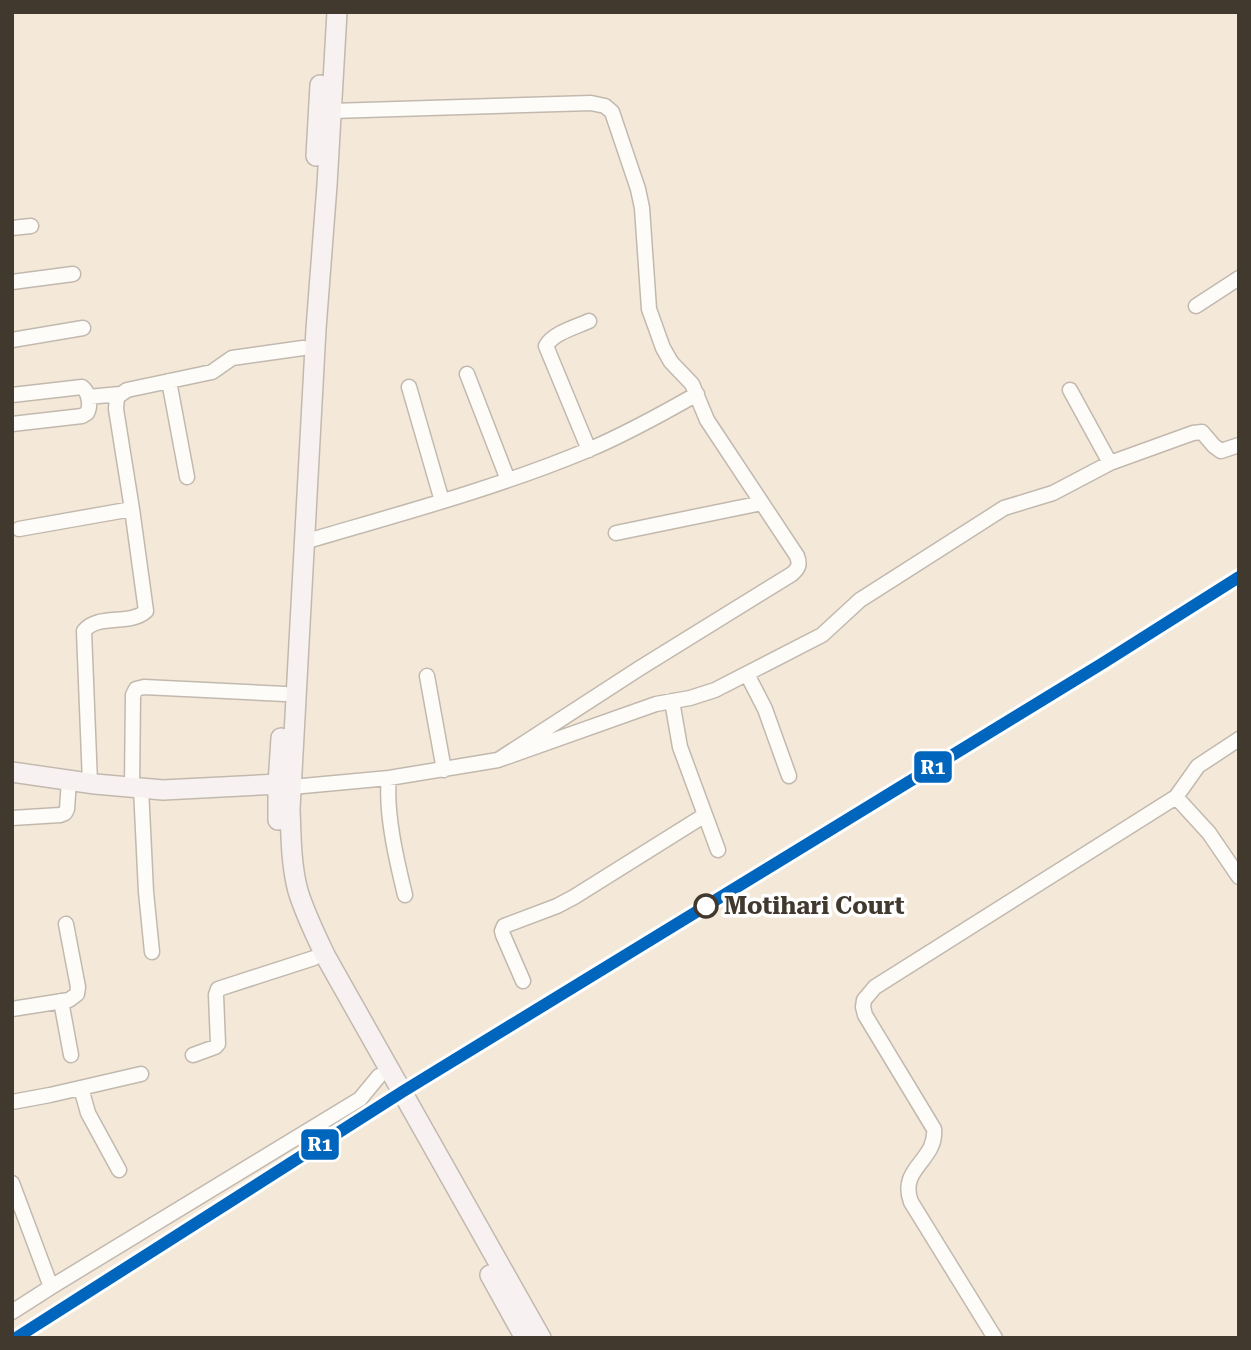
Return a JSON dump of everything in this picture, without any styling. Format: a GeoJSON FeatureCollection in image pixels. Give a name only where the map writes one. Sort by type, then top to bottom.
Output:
{"type":"FeatureCollection","features":[{"type":"Feature","properties":{"kind":"main road"},"geometry":{"type":"LineString","coordinates":[[325,12],[297,433],[285,694],[285,785],[298,890],[326,957],[541,1338]]}},
{"type":"Feature","properties":{"kind":"main road"},"geometry":{"type":"LineString","coordinates":[[337,12],[304,542],[285,785],[278,825],[286,887],[291,907],[314,958],[525,1338]]}},
{"type":"Feature","properties":{"kind":"main road"},"geometry":{"type":"LineString","coordinates":[[12,772],[163,790],[285,785]]}},
{"type":"Feature","properties":{"kind":"street"},"geometry":{"type":"LineString","coordinates":[[332,111],[591,103],[605,106],[612,112],[638,189],[642,208],[648,301],[651,318],[666,356],[692,384],[707,420],[797,556],[797,570],[498,760]]}},
{"type":"Feature","properties":{"kind":"street"},"geometry":{"type":"LineString","coordinates":[[12,228],[31,226]]}},
{"type":"Feature","properties":{"kind":"street"},"geometry":{"type":"LineString","coordinates":[[12,282],[73,274]]}},
{"type":"Feature","properties":{"kind":"street"},"geometry":{"type":"LineString","coordinates":[[1196,306],[1239,278]]}},
{"type":"Feature","properties":{"kind":"street"},"geometry":{"type":"LineString","coordinates":[[589,321],[554,337],[547,346],[589,450]]}},
{"type":"Feature","properties":{"kind":"street"},"geometry":{"type":"LineString","coordinates":[[12,340],[83,328]]}},
{"type":"Feature","properties":{"kind":"street"},"geometry":{"type":"LineString","coordinates":[[88,397],[120,394],[127,390],[215,371],[235,357],[303,348]]}},
{"type":"Feature","properties":{"kind":"street"},"geometry":{"type":"LineString","coordinates":[[467,374],[508,480]]}},
{"type":"Feature","properties":{"kind":"street"},"geometry":{"type":"LineString","coordinates":[[169,382],[187,477]]}},
{"type":"Feature","properties":{"kind":"street"},"geometry":{"type":"LineString","coordinates":[[12,395],[82,387],[86,389],[89,408],[85,415],[12,424]]}},
{"type":"Feature","properties":{"kind":"street"},"geometry":{"type":"LineString","coordinates":[[409,387],[442,501]]}},
{"type":"Feature","properties":{"kind":"street"},"geometry":{"type":"LineString","coordinates":[[1070,390],[1110,463]]}},
{"type":"Feature","properties":{"kind":"street"},"geometry":{"type":"LineString","coordinates":[[90,783],[84,631],[95,623],[139,616],[146,611],[116,409],[120,394]]}},
{"type":"Feature","properties":{"kind":"street"},"geometry":{"type":"LineString","coordinates":[[304,542],[508,480],[589,450],[697,394]]}},
{"type":"Feature","properties":{"kind":"street"},"geometry":{"type":"LineString","coordinates":[[285,785],[389,778],[498,760],[656,704],[702,695],[822,635],[860,600],[1011,505],[1065,488],[1110,463],[1198,432],[1205,435],[1221,451],[1239,445]]}},
{"type":"Feature","properties":{"kind":"street"},"geometry":{"type":"LineString","coordinates":[[616,533],[762,503]]}},
{"type":"Feature","properties":{"kind":"street"},"geometry":{"type":"LineString","coordinates":[[19,529],[132,509]]}},
{"type":"Feature","properties":{"kind":"street"},"geometry":{"type":"LineString","coordinates":[[747,674],[760,699],[789,776]]}},
{"type":"Feature","properties":{"kind":"street"},"geometry":{"type":"LineString","coordinates":[[427,676],[444,770]]}},
{"type":"Feature","properties":{"kind":"street"},"geometry":{"type":"LineString","coordinates":[[152,952],[136,788],[133,695],[136,689],[144,687],[285,694]]}},
{"type":"Feature","properties":{"kind":"street"},"geometry":{"type":"LineString","coordinates":[[672,701],[680,747],[718,850]]}},
{"type":"Feature","properties":{"kind":"street"},"geometry":{"type":"LineString","coordinates":[[995,1338],[911,1202],[907,1188],[909,1180],[934,1144],[934,1129],[872,1027],[863,1007],[864,1000],[875,987],[1177,797],[1198,766],[1239,738]]}},
{"type":"Feature","properties":{"kind":"street"},"geometry":{"type":"LineString","coordinates":[[389,778],[388,792],[396,861],[405,895]]}},
{"type":"Feature","properties":{"kind":"street"},"geometry":{"type":"LineString","coordinates":[[12,818],[65,813],[69,780]]}},
{"type":"Feature","properties":{"kind":"street"},"geometry":{"type":"LineString","coordinates":[[1177,797],[1209,833],[1239,877]]}},
{"type":"Feature","properties":{"kind":"street"},"geometry":{"type":"LineString","coordinates":[[523,981],[503,935],[505,926],[574,897],[705,815]]}},
{"type":"Feature","properties":{"kind":"street"},"geometry":{"type":"LineString","coordinates":[[12,1009],[72,999],[77,994],[66,925]]}},
{"type":"Feature","properties":{"kind":"street"},"geometry":{"type":"LineString","coordinates":[[193,1055],[218,1044],[218,989],[314,958]]}},
{"type":"Feature","properties":{"kind":"street"},"geometry":{"type":"LineString","coordinates":[[61,1001],[71,1055]]}},
{"type":"Feature","properties":{"kind":"street"},"geometry":{"type":"LineString","coordinates":[[12,1102],[141,1074]]}},
{"type":"Feature","properties":{"kind":"street"},"geometry":{"type":"LineString","coordinates":[[12,1312],[360,1099],[379,1076]]}},
{"type":"Feature","properties":{"kind":"street"},"geometry":{"type":"LineString","coordinates":[[81,1088],[88,1113],[119,1170]]}},
{"type":"Feature","properties":{"kind":"street"},"geometry":{"type":"LineString","coordinates":[[12,1183],[51,1287]]}},
{"type":"Feature","properties":{"kind":"transit line","name":"R1"},"geometry":{"type":"LineString","coordinates":[[16,1338],[402,1092],[1239,577]]}},
{"type":"Feature","properties":{"kind":"place","name":"Motihari Court"},"geometry":{"type":"Point","coordinates":[706,906]}}]}
